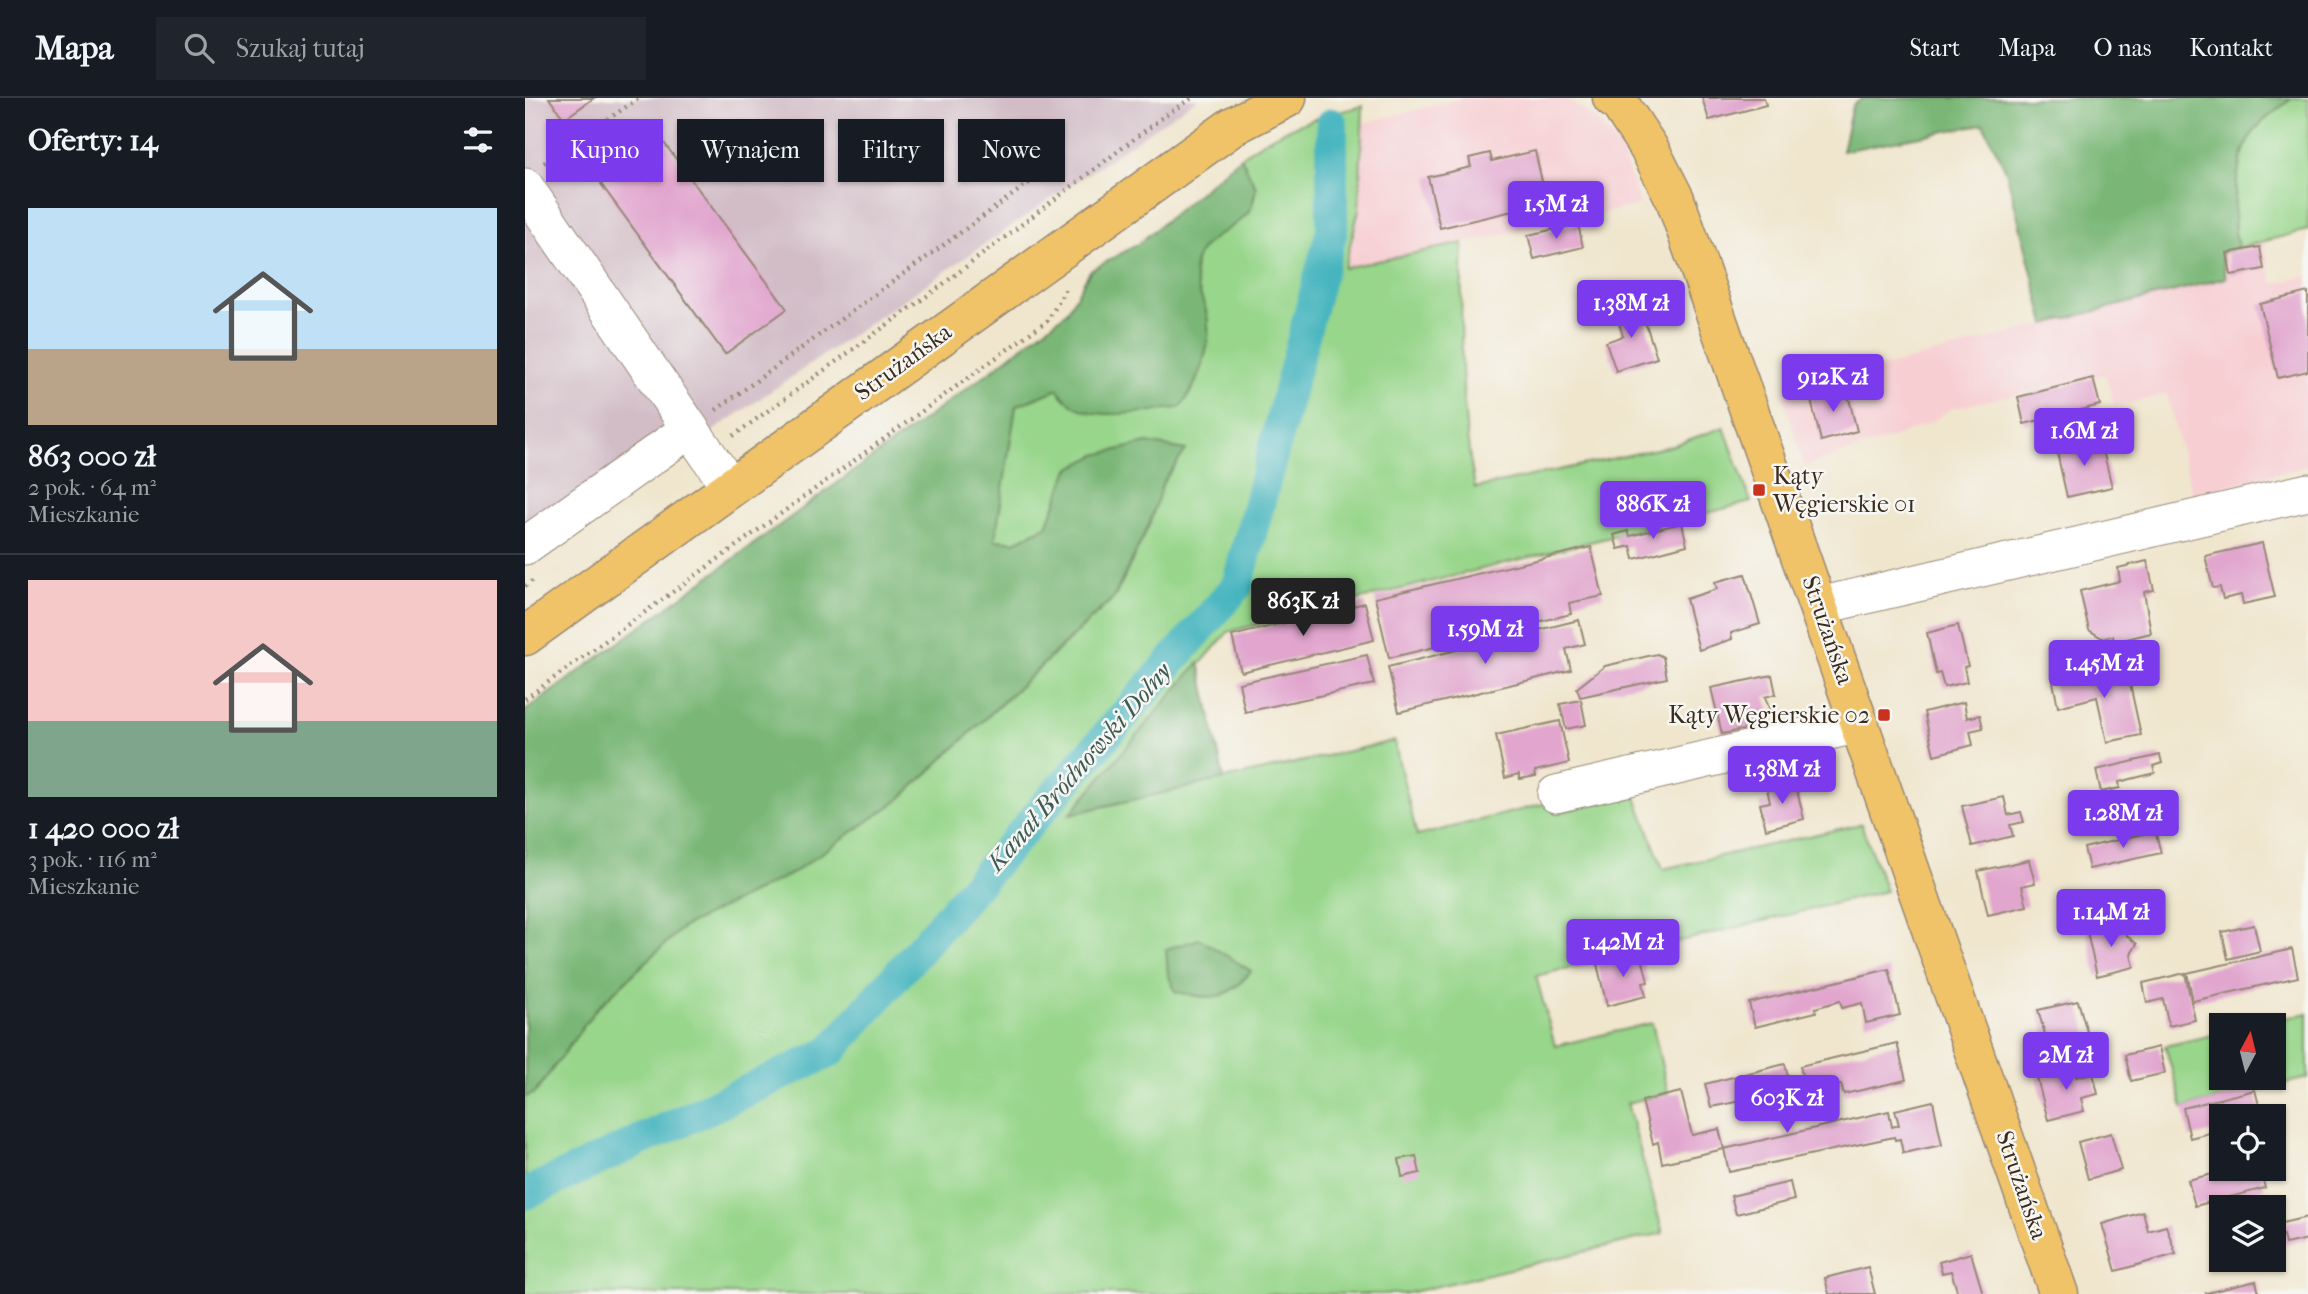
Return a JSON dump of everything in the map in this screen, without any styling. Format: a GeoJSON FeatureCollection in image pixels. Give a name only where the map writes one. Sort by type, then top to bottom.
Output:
{"type":"FeatureCollection","features":[{"type":"Feature","properties":{"kind":"main road","name":"Strużańska"},"geometry":{"type":"LineString","coordinates":[[525,636],[1233,126],[1287,98]]}},
{"type":"Feature","properties":{"kind":"main road","name":"Strużańska"},"geometry":{"type":"LineString","coordinates":[[1617,100],[1650,150],[1675,199],[2059,1294]]}},
{"type":"Feature","properties":{"kind":"lane"},"geometry":{"type":"LineString","coordinates":[[531,178],[690,429],[730,487]]}},
{"type":"Feature","properties":{"kind":"lane"},"geometry":{"type":"LineString","coordinates":[[525,546],[690,429]]}},
{"type":"Feature","properties":{"kind":"lane"},"geometry":{"type":"LineString","coordinates":[[1819,606],[2308,492]]}},
{"type":"Feature","properties":{"kind":"lane"},"geometry":{"type":"LineString","coordinates":[[1556,794],[1860,724]]}},
{"type":"Feature","properties":{"kind":"path"},"geometry":{"type":"LineString","coordinates":[[531,178],[639,98]]}},
{"type":"Feature","properties":{"kind":"path"},"geometry":{"type":"LineString","coordinates":[[938,288],[1167,114],[1192,98]]}},
{"type":"Feature","properties":{"kind":"path"},"geometry":{"type":"LineString","coordinates":[[690,429],[1030,182]]}},
{"type":"Feature","properties":{"kind":"path"},"geometry":{"type":"LineString","coordinates":[[525,699],[1048,320],[1073,278]]}},
{"type":"Feature","properties":{"kind":"shaded area"},"geometry":{"type":"Polygon","coordinates":[[[525,98],[1198,98],[525,560],[525,98]]]}},
{"type":"Feature","properties":{"kind":"shaded area"},"geometry":{"type":"Polygon","coordinates":[[[1462,98],[1564,98],[1592,115],[1620,148],[1640,205],[1344,269],[1359,210],[1360,124],[1462,98]]]}},
{"type":"Feature","properties":{"kind":"shaded area"},"geometry":{"type":"Polygon","coordinates":[[[2264,241],[2273,284],[2308,276],[2308,466],[2192,494],[2167,394],[2114,407],[2106,374],[1950,409],[1932,422],[1895,437],[1804,466],[1782,393],[2225,278],[2221,251],[2264,241]]]}},
{"type":"Feature","properties":{"kind":"green space"},"geometry":{"type":"Polygon","coordinates":[[[1863,98],[2292,98],[2259,126],[2248,141],[2243,154],[2236,187],[2234,221],[2238,248],[2221,252],[2226,278],[2045,324],[2006,170],[1983,124],[1842,151],[1852,106],[1863,98]]]}},
{"type":"Feature","properties":{"kind":"green space"},"geometry":{"type":"Polygon","coordinates":[[[2292,98],[2308,98],[2308,230],[2238,248],[2234,221],[2236,187],[2243,154],[2255,130],[2292,98]]]}},
{"type":"Feature","properties":{"kind":"green space"},"geometry":{"type":"Polygon","coordinates":[[[1363,106],[1359,210],[1344,268],[1463,243],[1463,396],[1475,488],[1671,446],[1724,427],[1751,502],[1228,632],[1071,813],[1394,741],[1417,836],[1552,802],[1555,813],[1635,795],[1663,869],[1861,824],[1886,891],[1536,976],[1555,1046],[1652,1023],[1668,1093],[1627,1103],[1663,1233],[1404,1294],[525,1294],[525,1097],[535,1093],[596,1009],[683,927],[791,874],[900,799],[1115,597],[1149,525],[1163,482],[1185,450],[1069,469],[1047,526],[1015,542],[994,540],[1016,406],[1058,389],[1093,413],[1180,407],[1199,375],[1208,336],[1206,311],[1195,276],[1198,255],[1209,241],[1248,213],[1253,202],[1256,188],[1241,157],[1284,131],[1330,114],[1363,106]]]}},
{"type":"Feature","properties":{"kind":"green space"},"geometry":{"type":"Polygon","coordinates":[[[1241,157],[1256,188],[1253,202],[1248,213],[1209,242],[1198,256],[1195,277],[1206,311],[1208,336],[1199,375],[1180,408],[1097,413],[1081,409],[1068,401],[1058,389],[1016,406],[995,540],[1015,542],[1047,526],[1069,469],[1096,455],[1147,443],[1186,450],[1163,482],[1149,525],[1114,597],[900,799],[791,874],[683,927],[596,1009],[535,1093],[525,1097],[525,711],[995,368],[1067,312],[1090,271],[1138,244],[1241,157]]]}},
{"type":"Feature","properties":{"kind":"green space"},"geometry":{"type":"Polygon","coordinates":[[[1199,662],[1224,779],[1070,814],[1199,662]]]}},
{"type":"Feature","properties":{"kind":"green space"},"geometry":{"type":"Polygon","coordinates":[[[1200,939],[1251,971],[1225,994],[1209,997],[1176,992],[1168,975],[1166,949],[1200,939]]]}},
{"type":"Feature","properties":{"kind":"green space"},"geometry":{"type":"Polygon","coordinates":[[[2308,1013],[2308,1078],[2286,1083],[2286,1018],[2308,1013]]]}},
{"type":"Feature","properties":{"kind":"green space"},"geometry":{"type":"Polygon","coordinates":[[[2209,1036],[2209,1090],[2258,1090],[2183,1108],[2165,1046],[2209,1036]]]}},
{"type":"Feature","properties":{"kind":"building"},"geometry":{"type":"Polygon","coordinates":[[[549,98],[594,98],[564,119],[549,98]]]}},
{"type":"Feature","properties":{"kind":"building"},"geometry":{"type":"Polygon","coordinates":[[[1702,98],[1764,98],[1766,105],[1709,120],[1702,98]]]}},
{"type":"Feature","properties":{"kind":"building"},"geometry":{"type":"Polygon","coordinates":[[[663,141],[677,160],[677,182],[693,182],[787,309],[725,354],[601,184],[663,182],[663,141]]]}},
{"type":"Feature","properties":{"kind":"building"},"geometry":{"type":"Polygon","coordinates":[[[1535,151],[1547,203],[1440,228],[1428,177],[1471,167],[1469,158],[1490,153],[1492,161],[1535,151]]]}},
{"type":"Feature","properties":{"kind":"building"},"geometry":{"type":"Polygon","coordinates":[[[1578,224],[1583,247],[1534,259],[1528,235],[1578,224]]]}},
{"type":"Feature","properties":{"kind":"building"},"geometry":{"type":"Polygon","coordinates":[[[2260,247],[2264,269],[2231,275],[2227,253],[2260,247]]]}},
{"type":"Feature","properties":{"kind":"building"},"geometry":{"type":"Polygon","coordinates":[[[2308,292],[2308,371],[2278,378],[2260,304],[2308,292]]]}},
{"type":"Feature","properties":{"kind":"building"},"geometry":{"type":"Polygon","coordinates":[[[1639,303],[1657,358],[1616,371],[1606,342],[1623,336],[1615,311],[1639,303]]]}},
{"type":"Feature","properties":{"kind":"building"},"geometry":{"type":"Polygon","coordinates":[[[2093,378],[2100,405],[2024,424],[2018,397],[2093,378]]]}},
{"type":"Feature","properties":{"kind":"building"},"geometry":{"type":"Polygon","coordinates":[[[1846,387],[1857,431],[1821,441],[1810,396],[1846,387]]]}},
{"type":"Feature","properties":{"kind":"building"},"geometry":{"type":"Polygon","coordinates":[[[2100,438],[2112,487],[2067,497],[2056,448],[2100,438]]]}},
{"type":"Feature","properties":{"kind":"building"},"geometry":{"type":"Polygon","coordinates":[[[1682,523],[1687,545],[1634,559],[1631,546],[1618,549],[1614,535],[1628,531],[1630,536],[1682,523]]]}},
{"type":"Feature","properties":{"kind":"building"},"geometry":{"type":"Polygon","coordinates":[[[2262,543],[2275,597],[2243,604],[2241,595],[2223,599],[2220,587],[2213,588],[2205,556],[2262,543]]]}},
{"type":"Feature","properties":{"kind":"building"},"geometry":{"type":"Polygon","coordinates":[[[1591,547],[1603,596],[1569,603],[1571,614],[1389,658],[1375,598],[1591,547]]]}},
{"type":"Feature","properties":{"kind":"building"},"geometry":{"type":"Polygon","coordinates":[[[2147,561],[2154,590],[2144,592],[2151,633],[2114,642],[2113,636],[2102,638],[2089,630],[2080,591],[2120,581],[2118,568],[2147,561]]]}},
{"type":"Feature","properties":{"kind":"building"},"geometry":{"type":"Polygon","coordinates":[[[1745,574],[1760,624],[1731,633],[1732,639],[1699,650],[1686,599],[1717,589],[1715,582],[1745,574]]]}},
{"type":"Feature","properties":{"kind":"building"},"geometry":{"type":"Polygon","coordinates":[[[1365,603],[1374,640],[1241,672],[1232,636],[1365,603]]]}},
{"type":"Feature","properties":{"kind":"building"},"geometry":{"type":"Polygon","coordinates":[[[1579,620],[1585,644],[1566,649],[1571,670],[1399,712],[1388,667],[1579,620]]]}},
{"type":"Feature","properties":{"kind":"building"},"geometry":{"type":"Polygon","coordinates":[[[1958,625],[1968,666],[1964,667],[1967,682],[1944,687],[1940,673],[1936,674],[1927,633],[1958,625]]]}},
{"type":"Feature","properties":{"kind":"building"},"geometry":{"type":"Polygon","coordinates":[[[1657,654],[1663,657],[1667,678],[1580,697],[1577,688],[1605,666],[1657,654]]]}},
{"type":"Feature","properties":{"kind":"building"},"geometry":{"type":"Polygon","coordinates":[[[1367,655],[1374,684],[1245,712],[1239,683],[1367,655]]]}},
{"type":"Feature","properties":{"kind":"building"},"geometry":{"type":"Polygon","coordinates":[[[2126,666],[2141,735],[2107,742],[2097,697],[2058,707],[2053,682],[2126,666]]]}},
{"type":"Feature","properties":{"kind":"building"},"geometry":{"type":"Polygon","coordinates":[[[1772,675],[1776,694],[1765,697],[1774,722],[1763,725],[1760,730],[1751,732],[1746,729],[1722,734],[1711,688],[1772,675]]]}},
{"type":"Feature","properties":{"kind":"building"},"geometry":{"type":"Polygon","coordinates":[[[1581,700],[1586,725],[1566,729],[1560,704],[1581,700]]]}},
{"type":"Feature","properties":{"kind":"building"},"geometry":{"type":"Polygon","coordinates":[[[1964,702],[1967,718],[1980,715],[1983,728],[1970,731],[1973,745],[1934,755],[1924,712],[1964,702]]]}},
{"type":"Feature","properties":{"kind":"building"},"geometry":{"type":"Polygon","coordinates":[[[1560,721],[1569,763],[1535,771],[1536,776],[1520,779],[1519,774],[1505,778],[1496,735],[1560,721]]]}},
{"type":"Feature","properties":{"kind":"building"},"geometry":{"type":"Polygon","coordinates":[[[2160,755],[2162,763],[2153,766],[2155,773],[2119,782],[2120,788],[2101,792],[2096,770],[2160,755]]]}},
{"type":"Feature","properties":{"kind":"building"},"geometry":{"type":"Polygon","coordinates":[[[1795,782],[1804,819],[1766,829],[1760,804],[1770,802],[1767,789],[1795,782]]]}},
{"type":"Feature","properties":{"kind":"building"},"geometry":{"type":"Polygon","coordinates":[[[2004,797],[2008,815],[2021,812],[2024,822],[2010,825],[2013,836],[1972,846],[1962,806],[2004,797]]]}},
{"type":"Feature","properties":{"kind":"building"},"geometry":{"type":"Polygon","coordinates":[[[2155,831],[2161,853],[2089,869],[2084,848],[2155,831]]]}},
{"type":"Feature","properties":{"kind":"building"},"geometry":{"type":"Polygon","coordinates":[[[2029,860],[2035,883],[2022,886],[2027,906],[1988,915],[1978,871],[2029,860]]]}},
{"type":"Feature","properties":{"kind":"building"},"geometry":{"type":"Polygon","coordinates":[[[2124,923],[2127,936],[2137,944],[2131,954],[2134,967],[2097,976],[2087,932],[2124,923]]]}},
{"type":"Feature","properties":{"kind":"building"},"geometry":{"type":"Polygon","coordinates":[[[2254,925],[2260,951],[2228,959],[2222,932],[2254,925]]]}},
{"type":"Feature","properties":{"kind":"building"},"geometry":{"type":"Polygon","coordinates":[[[2292,949],[2298,977],[2193,1001],[2187,973],[2292,949]]]}},
{"type":"Feature","properties":{"kind":"building"},"geometry":{"type":"Polygon","coordinates":[[[1641,953],[1648,982],[1643,983],[1646,996],[1607,1006],[1597,964],[1641,953]]]}},
{"type":"Feature","properties":{"kind":"building"},"geometry":{"type":"Polygon","coordinates":[[[1889,969],[1900,1015],[1866,1023],[1862,1003],[1842,1008],[1840,1001],[1815,1008],[1816,1012],[1755,1027],[1749,1003],[1889,969]]]}},
{"type":"Feature","properties":{"kind":"building"},"geometry":{"type":"Polygon","coordinates":[[[2185,973],[2195,1020],[2169,1026],[2163,999],[2147,1003],[2143,983],[2185,973]]]}},
{"type":"Feature","properties":{"kind":"building"},"geometry":{"type":"Polygon","coordinates":[[[2078,1001],[2088,1035],[2048,1045],[2038,1010],[2078,1001]]]}},
{"type":"Feature","properties":{"kind":"building"},"geometry":{"type":"Polygon","coordinates":[[[1897,1043],[1906,1080],[1844,1094],[1841,1084],[1806,1092],[1800,1066],[1897,1043]]]}},
{"type":"Feature","properties":{"kind":"building"},"geometry":{"type":"Polygon","coordinates":[[[2159,1047],[2165,1073],[2131,1081],[2125,1055],[2159,1047]]]}},
{"type":"Feature","properties":{"kind":"building"},"geometry":{"type":"Polygon","coordinates":[[[1785,1064],[1789,1081],[1769,1086],[1771,1095],[1711,1107],[1705,1084],[1785,1064]]]}},
{"type":"Feature","properties":{"kind":"building"},"geometry":{"type":"Polygon","coordinates":[[[2074,1067],[2076,1077],[2093,1073],[2098,1094],[2081,1098],[2084,1111],[2048,1120],[2037,1078],[2074,1067]]]}},
{"type":"Feature","properties":{"kind":"building"},"geometry":{"type":"Polygon","coordinates":[[[2255,1090],[2259,1104],[2209,1104],[2209,1133],[2190,1138],[2183,1108],[2255,1090]]]}},
{"type":"Feature","properties":{"kind":"building"},"geometry":{"type":"Polygon","coordinates":[[[1681,1092],[1692,1135],[1719,1129],[1724,1149],[1662,1163],[1658,1142],[1653,1144],[1642,1101],[1681,1092]]]}},
{"type":"Feature","properties":{"kind":"building"},"geometry":{"type":"Polygon","coordinates":[[[1933,1101],[1942,1145],[1903,1153],[1900,1139],[1895,1140],[1894,1137],[1729,1172],[1724,1149],[1889,1111],[1892,1127],[1899,1125],[1895,1110],[1933,1101]]]}},
{"type":"Feature","properties":{"kind":"building"},"geometry":{"type":"Polygon","coordinates":[[[2111,1133],[2121,1170],[2088,1179],[2078,1142],[2111,1133]]]}},
{"type":"Feature","properties":{"kind":"building"},"geometry":{"type":"Polygon","coordinates":[[[1416,1156],[1420,1173],[1402,1177],[1399,1159],[1416,1156]]]}},
{"type":"Feature","properties":{"kind":"building"},"geometry":{"type":"Polygon","coordinates":[[[2209,1175],[2209,1181],[2263,1181],[2265,1188],[2238,1195],[2209,1195],[2209,1202],[2195,1206],[2188,1180],[2209,1175]]]}},
{"type":"Feature","properties":{"kind":"building"},"geometry":{"type":"Polygon","coordinates":[[[1790,1182],[1794,1200],[1736,1214],[1731,1196],[1790,1182]]]}},
{"type":"Feature","properties":{"kind":"building"},"geometry":{"type":"Polygon","coordinates":[[[2143,1212],[2148,1231],[2166,1226],[2176,1254],[2116,1271],[2102,1224],[2143,1212]]]}},
{"type":"Feature","properties":{"kind":"building"},"geometry":{"type":"Polygon","coordinates":[[[2308,1217],[2308,1239],[2286,1244],[2286,1222],[2308,1217]]]}},
{"type":"Feature","properties":{"kind":"building"},"geometry":{"type":"Polygon","coordinates":[[[1971,1253],[1983,1294],[1958,1294],[1951,1271],[1942,1273],[1939,1262],[1971,1253]]]}},
{"type":"Feature","properties":{"kind":"building"},"geometry":{"type":"Polygon","coordinates":[[[1868,1267],[1875,1294],[1829,1294],[1825,1278],[1868,1267]]]}},
{"type":"Feature","properties":{"kind":"building"},"geometry":{"type":"Polygon","coordinates":[[[2256,1281],[2259,1294],[2206,1293],[2256,1281]]]}},
{"type":"Feature","properties":{"kind":"waterway","name":"Kanał Bródnowski Dolny"},"geometry":{"type":"LineString","coordinates":[[525,1194],[830,1052],[1237,586],[1332,230],[1332,124]]}},
{"type":"Feature","properties":{"kind":"place","name":"Kąty Węgierskie 01"},"geometry":{"type":"Point","coordinates":[1759,490]}},
{"type":"Feature","properties":{"kind":"place","name":"Kąty Węgierskie 02"},"geometry":{"type":"Point","coordinates":[1884,715]}}]}
